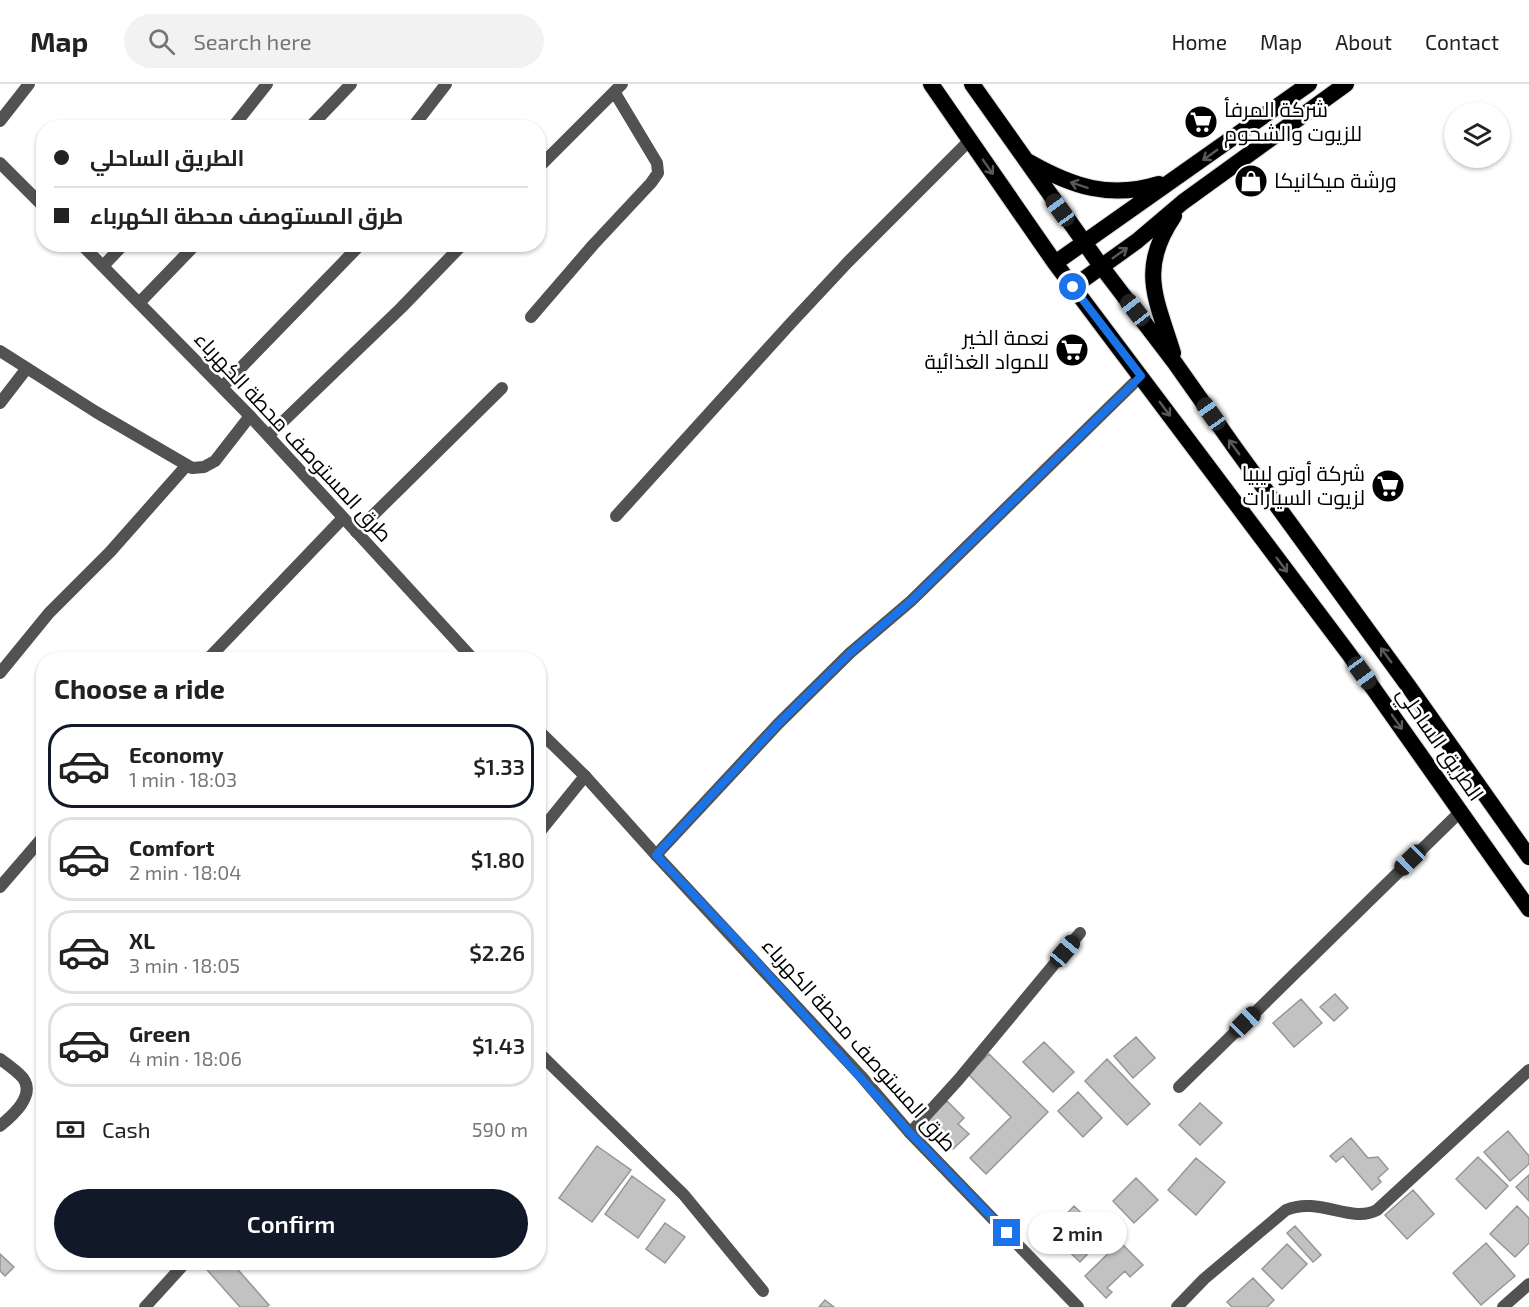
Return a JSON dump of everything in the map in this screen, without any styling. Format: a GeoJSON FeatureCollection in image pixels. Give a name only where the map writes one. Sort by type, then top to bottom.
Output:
{"type":"FeatureCollection","features":[{"type":"Feature","properties":{"kind":"highway","name":"الطريق الساحلي"},"geometry":{"type":"LineString","coordinates":[[931,84],[1073,287],[1349,654],[1529,909]]}},
{"type":"Feature","properties":{"kind":"highway","name":"الطريق الساحلي"},"geometry":{"type":"LineString","coordinates":[[972,84],[1084,243],[1175,363],[1529,857]]}},
{"type":"Feature","properties":{"kind":"highway"},"geometry":{"type":"LineString","coordinates":[[1056,263],[1309,84]]}},
{"type":"Feature","properties":{"kind":"highway"},"geometry":{"type":"LineString","coordinates":[[1073,287],[1137,241],[1183,202],[1346,84]]}},
{"type":"Feature","properties":{"kind":"highway"},"geometry":{"type":"LineString","coordinates":[[1025,160],[1049,174],[1094,190],[1139,189],[1177,178]]}},
{"type":"Feature","properties":{"kind":"highway"},"geometry":{"type":"LineString","coordinates":[[1175,363],[1156,301],[1152,273],[1153,260],[1162,235],[1183,202]]}},
{"type":"Feature","properties":{"kind":"street"},"geometry":{"type":"LineString","coordinates":[[0,121],[29,84]]}},
{"type":"Feature","properties":{"kind":"street"},"geometry":{"type":"LineString","coordinates":[[238,120],[267,84]]}},
{"type":"Feature","properties":{"kind":"street"},"geometry":{"type":"LineString","coordinates":[[317,120],[351,84]]}},
{"type":"Feature","properties":{"kind":"street"},"geometry":{"type":"LineString","coordinates":[[418,120],[446,84]]}},
{"type":"Feature","properties":{"kind":"street"},"geometry":{"type":"LineString","coordinates":[[531,317],[658,173],[657,163],[618,89],[546,160]]}},
{"type":"Feature","properties":{"kind":"street"},"geometry":{"type":"LineString","coordinates":[[616,516],[799,314],[969,141]]}},
{"type":"Feature","properties":{"kind":"street"},"geometry":{"type":"LineString","coordinates":[[0,163],[36,199]]}},
{"type":"Feature","properties":{"kind":"street","name":"طرق المستوصف محطة الكهرباء"},"geometry":{"type":"LineString","coordinates":[[89,252],[268,435],[467,652]]}},
{"type":"Feature","properties":{"kind":"street"},"geometry":{"type":"LineString","coordinates":[[103,266],[116,252]]}},
{"type":"Feature","properties":{"kind":"street"},"geometry":{"type":"LineString","coordinates":[[140,303],[188,252]]}},
{"type":"Feature","properties":{"kind":"street"},"geometry":{"type":"LineString","coordinates":[[222,387],[353,252]]}},
{"type":"Feature","properties":{"kind":"street"},"geometry":{"type":"LineString","coordinates":[[268,435],[456,252]]}},
{"type":"Feature","properties":{"kind":"street"},"geometry":{"type":"LineString","coordinates":[[0,351],[96,412],[192,468],[204,467],[215,462],[250,416]]}},
{"type":"Feature","properties":{"kind":"street"},"geometry":{"type":"LineString","coordinates":[[0,403],[27,368]]}},
{"type":"Feature","properties":{"kind":"street"},"geometry":{"type":"LineString","coordinates":[[656,855],[850,653],[911,601],[1141,376]]}},
{"type":"Feature","properties":{"kind":"street"},"geometry":{"type":"LineString","coordinates":[[356,532],[502,388]]}},
{"type":"Feature","properties":{"kind":"street"},"geometry":{"type":"LineString","coordinates":[[0,673],[50,613],[110,552],[187,465]]}},
{"type":"Feature","properties":{"kind":"street"},"geometry":{"type":"LineString","coordinates":[[215,652],[343,518]]}},
{"type":"Feature","properties":{"kind":"street","name":"طرق المستوصف محطة الكهرباء"},"geometry":{"type":"LineString","coordinates":[[546,738],[585,776],[745,949],[910,1133],[1078,1307]]}},
{"type":"Feature","properties":{"kind":"street"},"geometry":{"type":"LineString","coordinates":[[546,824],[585,776]]}},
{"type":"Feature","properties":{"kind":"street"},"geometry":{"type":"LineString","coordinates":[[1179,1087],[1460,812]]}},
{"type":"Feature","properties":{"kind":"street"},"geometry":{"type":"LineString","coordinates":[[0,887],[36,845]]}},
{"type":"Feature","properties":{"kind":"street"},"geometry":{"type":"LineString","coordinates":[[910,1133],[959,1079],[1080,933]]}},
{"type":"Feature","properties":{"kind":"street"},"geometry":{"type":"LineString","coordinates":[[0,1059],[23,1078],[27,1092],[22,1104],[0,1126]]}},
{"type":"Feature","properties":{"kind":"street"},"geometry":{"type":"LineString","coordinates":[[546,1060],[684,1195],[763,1291]]}},
{"type":"Feature","properties":{"kind":"street"},"geometry":{"type":"LineString","coordinates":[[1177,1307],[1204,1279],[1286,1210],[1297,1205],[1308,1204],[1359,1215],[1377,1210],[1529,1070]]}},
{"type":"Feature","properties":{"kind":"street"},"geometry":{"type":"LineString","coordinates":[[145,1307],[179,1270]]}},
{"type":"Feature","properties":{"kind":"street"},"geometry":{"type":"LineString","coordinates":[[1503,1307],[1529,1284]]}},
{"type":"Feature","properties":{"kind":"building"},"geometry":{"type":"Polygon","coordinates":[[[1335,994],[1348,1008],[1334,1021],[1320,1007],[1335,994]]]}},
{"type":"Feature","properties":{"kind":"building"},"geometry":{"type":"Polygon","coordinates":[[[1301,999],[1322,1023],[1294,1047],[1273,1023],[1301,999]]]}},
{"type":"Feature","properties":{"kind":"building"},"geometry":{"type":"Polygon","coordinates":[[[1136,1037],[1155,1058],[1133,1078],[1114,1056],[1136,1037]]]}},
{"type":"Feature","properties":{"kind":"building"},"geometry":{"type":"Polygon","coordinates":[[[1044,1042],[1074,1072],[1053,1092],[1023,1062],[1044,1042]]]}},
{"type":"Feature","properties":{"kind":"building"},"geometry":{"type":"Polygon","coordinates":[[[989,1054],[1048,1112],[986,1174],[970,1158],[1011,1117],[968,1074],[989,1054]]]}},
{"type":"Feature","properties":{"kind":"building"},"geometry":{"type":"Polygon","coordinates":[[[1107,1059],[1150,1104],[1127,1125],[1085,1081],[1107,1059]]]}},
{"type":"Feature","properties":{"kind":"building"},"geometry":{"type":"Polygon","coordinates":[[[1078,1092],[1102,1118],[1083,1137],[1058,1111],[1078,1092]]]}},
{"type":"Feature","properties":{"kind":"building"},"geometry":{"type":"Polygon","coordinates":[[[947,1101],[964,1118],[958,1124],[969,1134],[953,1149],[926,1121],[947,1101]]]}},
{"type":"Feature","properties":{"kind":"building"},"geometry":{"type":"Polygon","coordinates":[[[1200,1103],[1222,1123],[1200,1145],[1179,1125],[1200,1103]]]}},
{"type":"Feature","properties":{"kind":"building"},"geometry":{"type":"Polygon","coordinates":[[[1508,1131],[1529,1156],[1529,1164],[1510,1181],[1484,1152],[1508,1131]]]}},
{"type":"Feature","properties":{"kind":"building"},"geometry":{"type":"Polygon","coordinates":[[[1351,1138],[1368,1158],[1378,1157],[1388,1169],[1378,1178],[1381,1182],[1372,1190],[1343,1156],[1336,1162],[1330,1156],[1351,1138]]]}},
{"type":"Feature","properties":{"kind":"building"},"geometry":{"type":"Polygon","coordinates":[[[597,1146],[631,1170],[592,1222],[559,1198],[597,1146]]]}},
{"type":"Feature","properties":{"kind":"building"},"geometry":{"type":"Polygon","coordinates":[[[1478,1157],[1508,1186],[1486,1209],[1456,1179],[1478,1157]]]}},
{"type":"Feature","properties":{"kind":"building"},"geometry":{"type":"Polygon","coordinates":[[[1196,1158],[1225,1182],[1196,1215],[1168,1190],[1196,1158]]]}},
{"type":"Feature","properties":{"kind":"building"},"geometry":{"type":"Polygon","coordinates":[[[1529,1175],[1529,1201],[1516,1187],[1529,1175]]]}},
{"type":"Feature","properties":{"kind":"building"},"geometry":{"type":"Polygon","coordinates":[[[632,1176],[665,1200],[638,1238],[605,1214],[632,1176]]]}},
{"type":"Feature","properties":{"kind":"building"},"geometry":{"type":"Polygon","coordinates":[[[1136,1178],[1158,1200],[1134,1223],[1113,1201],[1136,1178]]]}},
{"type":"Feature","properties":{"kind":"building"},"geometry":{"type":"Polygon","coordinates":[[[1413,1190],[1434,1214],[1407,1239],[1385,1215],[1413,1190]]]}},
{"type":"Feature","properties":{"kind":"building"},"geometry":{"type":"Polygon","coordinates":[[[1074,1206],[1105,1236],[1080,1262],[1049,1232],[1074,1206]]]}},
{"type":"Feature","properties":{"kind":"building"},"geometry":{"type":"Polygon","coordinates":[[[1517,1206],[1529,1218],[1529,1243],[1515,1257],[1490,1234],[1517,1206]]]}},
{"type":"Feature","properties":{"kind":"building"},"geometry":{"type":"Polygon","coordinates":[[[665,1223],[685,1237],[665,1263],[646,1249],[665,1223]]]}},
{"type":"Feature","properties":{"kind":"building"},"geometry":{"type":"Polygon","coordinates":[[[1295,1226],[1321,1255],[1313,1262],[1287,1233],[1295,1226]]]}},
{"type":"Feature","properties":{"kind":"building"},"geometry":{"type":"Polygon","coordinates":[[[1120,1242],[1143,1265],[1130,1277],[1125,1271],[1107,1288],[1112,1292],[1106,1298],[1085,1276],[1120,1242]]]}},
{"type":"Feature","properties":{"kind":"building"},"geometry":{"type":"Polygon","coordinates":[[[1486,1243],[1515,1276],[1481,1305],[1453,1273],[1486,1243]]]}},
{"type":"Feature","properties":{"kind":"building"},"geometry":{"type":"Polygon","coordinates":[[[1287,1244],[1307,1264],[1282,1289],[1262,1269],[1287,1244]]]}},
{"type":"Feature","properties":{"kind":"building"},"geometry":{"type":"Polygon","coordinates":[[[0,1254],[14,1267],[5,1276],[0,1271],[0,1254]]]}},
{"type":"Feature","properties":{"kind":"building"},"geometry":{"type":"Polygon","coordinates":[[[207,1270],[238,1270],[269,1305],[240,1307],[207,1270]]]}},
{"type":"Feature","properties":{"kind":"building"},"geometry":{"type":"Polygon","coordinates":[[[1253,1278],[1274,1300],[1267,1307],[1232,1307],[1227,1302],[1253,1278]]]}},
{"type":"Feature","properties":{"kind":"building"},"geometry":{"type":"Polygon","coordinates":[[[825,1300],[834,1307],[819,1307],[825,1300]]]}},
{"type":"Feature","properties":{"kind":"place","name":"شركة المرفأ للزيوت والشحوم"},"geometry":{"type":"Point","coordinates":[1201,122]}},
{"type":"Feature","properties":{"kind":"place","name":"ورشة ميكانيكا"},"geometry":{"type":"Point","coordinates":[1251,181]}},
{"type":"Feature","properties":{"kind":"place","name":"نعمة الخير للمواد الغذائية"},"geometry":{"type":"Point","coordinates":[1072,350]}},
{"type":"Feature","properties":{"kind":"place","name":"شركة أوتو ليبيا لزيوت السيارات"},"geometry":{"type":"Point","coordinates":[1388,486]}},
{"type":"Feature","properties":{"kind":"route"},"geometry":{"type":"LineString","coordinates":[[1007,1233],[910,1133],[745,949],[656,855],[778,724],[850,653],[911,601],[1141,376],[1073,287]]}}]}
